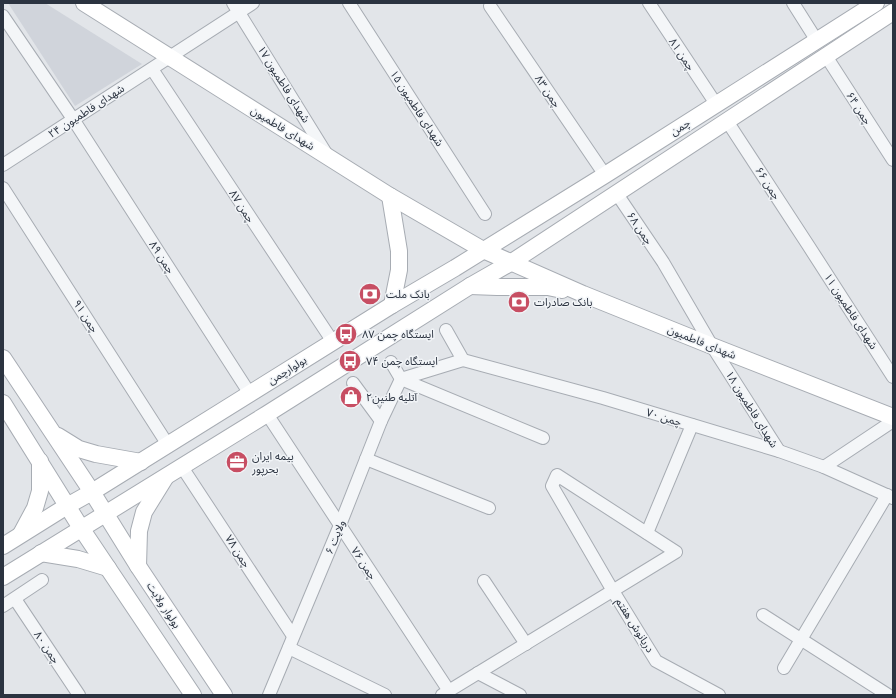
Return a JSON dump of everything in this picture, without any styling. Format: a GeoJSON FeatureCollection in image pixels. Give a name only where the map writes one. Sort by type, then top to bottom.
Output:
{"type":"FeatureCollection","features":[{"type":"Feature","properties":{"kind":"main road","name":"شهدای فاطمیون"},"geometry":{"type":"LineString","coordinates":[[84,3],[390,196],[483,250],[583,294],[893,417]]}},
{"type":"Feature","properties":{"kind":"main road","name":"چمن"},"geometry":{"type":"LineString","coordinates":[[483,250],[605,175],[876,3]]}},
{"type":"Feature","properties":{"kind":"main road","name":"چمن"},"geometry":{"type":"LineString","coordinates":[[470,286],[512,262],[617,194],[893,12]]}},
{"type":"Feature","properties":{"kind":"main road"},"geometry":{"type":"LineString","coordinates":[[817,41],[826,56]]}},
{"type":"Feature","properties":{"kind":"main road"},"geometry":{"type":"LineString","coordinates":[[716,104],[727,121]]}},
{"type":"Feature","properties":{"kind":"main road"},"geometry":{"type":"LineString","coordinates":[[605,175],[617,194]]}},
{"type":"Feature","properties":{"kind":"main road"},"geometry":{"type":"LineString","coordinates":[[390,196],[399,251],[399,270],[392,305]]}},
{"type":"Feature","properties":{"kind":"main road","name":"بولوارچمن"},"geometry":{"type":"LineString","coordinates":[[68,506],[483,250]]}},
{"type":"Feature","properties":{"kind":"main road"},"geometry":{"type":"LineString","coordinates":[[3,577],[470,286],[548,287],[583,294]]}},
{"type":"Feature","properties":{"kind":"main road"},"geometry":{"type":"LineString","coordinates":[[3,358],[92,492]]}},
{"type":"Feature","properties":{"kind":"main road"},"geometry":{"type":"LineString","coordinates":[[3,403],[81,528],[193,695]]}},
{"type":"Feature","properties":{"kind":"main road"},"geometry":{"type":"LineString","coordinates":[[52,432],[79,450],[141,462]]}},
{"type":"Feature","properties":{"kind":"main road"},"geometry":{"type":"LineString","coordinates":[[21,535],[35,508],[40,491],[40,461]]}},
{"type":"Feature","properties":{"kind":"main road"},"geometry":{"type":"LineString","coordinates":[[138,566],[139,531],[144,512],[166,476]]}},
{"type":"Feature","properties":{"kind":"main road","name":"بولوار ولایت"},"geometry":{"type":"LineString","coordinates":[[92,492],[138,566],[224,695]]}},
{"type":"Feature","properties":{"kind":"main road"},"geometry":{"type":"LineString","coordinates":[[3,546],[68,506]]}},
{"type":"Feature","properties":{"kind":"main road"},"geometry":{"type":"LineString","coordinates":[[41,553],[78,560],[108,568]]}},
{"type":"Feature","properties":{"kind":"street"},"geometry":{"type":"LineString","coordinates":[[170,57],[236,8],[254,3]]}},
{"type":"Feature","properties":{"kind":"street","name":"شهدای فاطمیون ۱۵"},"geometry":{"type":"LineString","coordinates":[[349,3],[485,214]]}},
{"type":"Feature","properties":{"kind":"street","name":"چمن ۸۱"},"geometry":{"type":"LineString","coordinates":[[649,3],[716,104]]}},
{"type":"Feature","properties":{"kind":"street"},"geometry":{"type":"LineString","coordinates":[[793,3],[817,41]]}},
{"type":"Feature","properties":{"kind":"street","name":"چمن ۸۳"},"geometry":{"type":"LineString","coordinates":[[490,6],[605,175]]}},
{"type":"Feature","properties":{"kind":"street","name":"شهدای فاطمیون ۱۷"},"geometry":{"type":"LineString","coordinates":[[236,8],[328,156]]}},
{"type":"Feature","properties":{"kind":"street","name":"چمن ۸۹"},"geometry":{"type":"LineString","coordinates":[[3,16],[73,119],[250,394]]}},
{"type":"Feature","properties":{"kind":"street","name":"چمن ۶۴"},"geometry":{"type":"LineString","coordinates":[[826,56],[893,160]]}},
{"type":"Feature","properties":{"kind":"street","name":"شهدای فاطمیون ۲۴"},"geometry":{"type":"LineString","coordinates":[[3,165],[170,57]]}},
{"type":"Feature","properties":{"kind":"street","name":"چمن ۸۷"},"geometry":{"type":"LineString","coordinates":[[152,69],[333,342]]}},
{"type":"Feature","properties":{"kind":"street","name":"چمن ۶۶"},"geometry":{"type":"LineString","coordinates":[[727,121],[808,245]]}},
{"type":"Feature","properties":{"kind":"street","name":"چمن ۹۱"},"geometry":{"type":"LineString","coordinates":[[3,188],[168,445]]}},
{"type":"Feature","properties":{"kind":"street","name":"چمن ۶۸"},"geometry":{"type":"LineString","coordinates":[[617,194],[663,262],[712,346]]}},
{"type":"Feature","properties":{"kind":"street","name":"شهدای فاطمیون ۱۱"},"geometry":{"type":"LineString","coordinates":[[808,245],[893,377]]}},
{"type":"Feature","properties":{"kind":"street"},"geometry":{"type":"LineString","coordinates":[[401,379],[463,360],[446,330]]}},
{"type":"Feature","properties":{"kind":"street","name":"شهدای فاطمیون ۱۸"},"geometry":{"type":"LineString","coordinates":[[712,346],[779,451]]}},
{"type":"Feature","properties":{"kind":"street","name":"چمن ۷۰"},"geometry":{"type":"LineString","coordinates":[[463,360],[603,398],[779,451],[824,467],[890,497]]}},
{"type":"Feature","properties":{"kind":"street"},"geometry":{"type":"LineString","coordinates":[[391,362],[401,379],[543,438]]}},
{"type":"Feature","properties":{"kind":"street","name":"ولایت ۶"},"geometry":{"type":"LineString","coordinates":[[269,695],[340,525],[381,420],[401,379]]}},
{"type":"Feature","properties":{"kind":"street"},"geometry":{"type":"LineString","coordinates":[[353,383],[381,420]]}},
{"type":"Feature","properties":{"kind":"street","name":"چمن ۷۶"},"geometry":{"type":"LineString","coordinates":[[266,414],[340,525],[445,693]]}},
{"type":"Feature","properties":{"kind":"street"},"geometry":{"type":"LineString","coordinates":[[824,467],[893,421]]}},
{"type":"Feature","properties":{"kind":"street"},"geometry":{"type":"LineString","coordinates":[[445,693],[676,552],[646,533],[692,425]]}},
{"type":"Feature","properties":{"kind":"street"},"geometry":{"type":"LineString","coordinates":[[366,459],[489,508]]}},
{"type":"Feature","properties":{"kind":"street","name":"چمن ۷۸"},"geometry":{"type":"LineString","coordinates":[[182,466],[291,642]]}},
{"type":"Feature","properties":{"kind":"street","name":"دریانوش هفتم"},"geometry":{"type":"LineString","coordinates":[[646,533],[557,475],[552,486],[613,591],[656,661],[719,695]]}},
{"type":"Feature","properties":{"kind":"street"},"geometry":{"type":"LineString","coordinates":[[784,668],[890,497]]}},
{"type":"Feature","properties":{"kind":"street"},"geometry":{"type":"LineString","coordinates":[[3,606],[42,580]]}},
{"type":"Feature","properties":{"kind":"street"},"geometry":{"type":"LineString","coordinates":[[484,581],[526,644]]}},
{"type":"Feature","properties":{"kind":"street","name":"چمن ۸۰"},"geometry":{"type":"LineString","coordinates":[[15,599],[79,695]]}},
{"type":"Feature","properties":{"kind":"street"},"geometry":{"type":"LineString","coordinates":[[763,615],[888,695]]}},
{"type":"Feature","properties":{"kind":"street"},"geometry":{"type":"LineString","coordinates":[[291,642],[385,695]]}},
{"type":"Feature","properties":{"kind":"street"},"geometry":{"type":"LineString","coordinates":[[478,673],[520,695]]}},
{"type":"Feature","properties":{"kind":"shaded area"},"geometry":{"type":"Polygon","coordinates":[[[8,3],[45,3],[142,64],[75,106],[8,3]]]}},
{"type":"Feature","properties":{"kind":"place","name":"بانک ملت"},"geometry":{"type":"Point","coordinates":[370,294]}},
{"type":"Feature","properties":{"kind":"place","name":"بانک صادرات"},"geometry":{"type":"Point","coordinates":[519,302]}},
{"type":"Feature","properties":{"kind":"place","name":"ایستگاه چمن ۸۷"},"geometry":{"type":"Point","coordinates":[346,334]}},
{"type":"Feature","properties":{"kind":"place","name":"ایستگاه چمن ۷۴"},"geometry":{"type":"Point","coordinates":[350,361]}},
{"type":"Feature","properties":{"kind":"place","name":"آتلیه طنین۲"},"geometry":{"type":"Point","coordinates":[351,397]}},
{"type":"Feature","properties":{"kind":"place","name":"بيمه ايران بحرپور"},"geometry":{"type":"Point","coordinates":[237,462]}}]}
